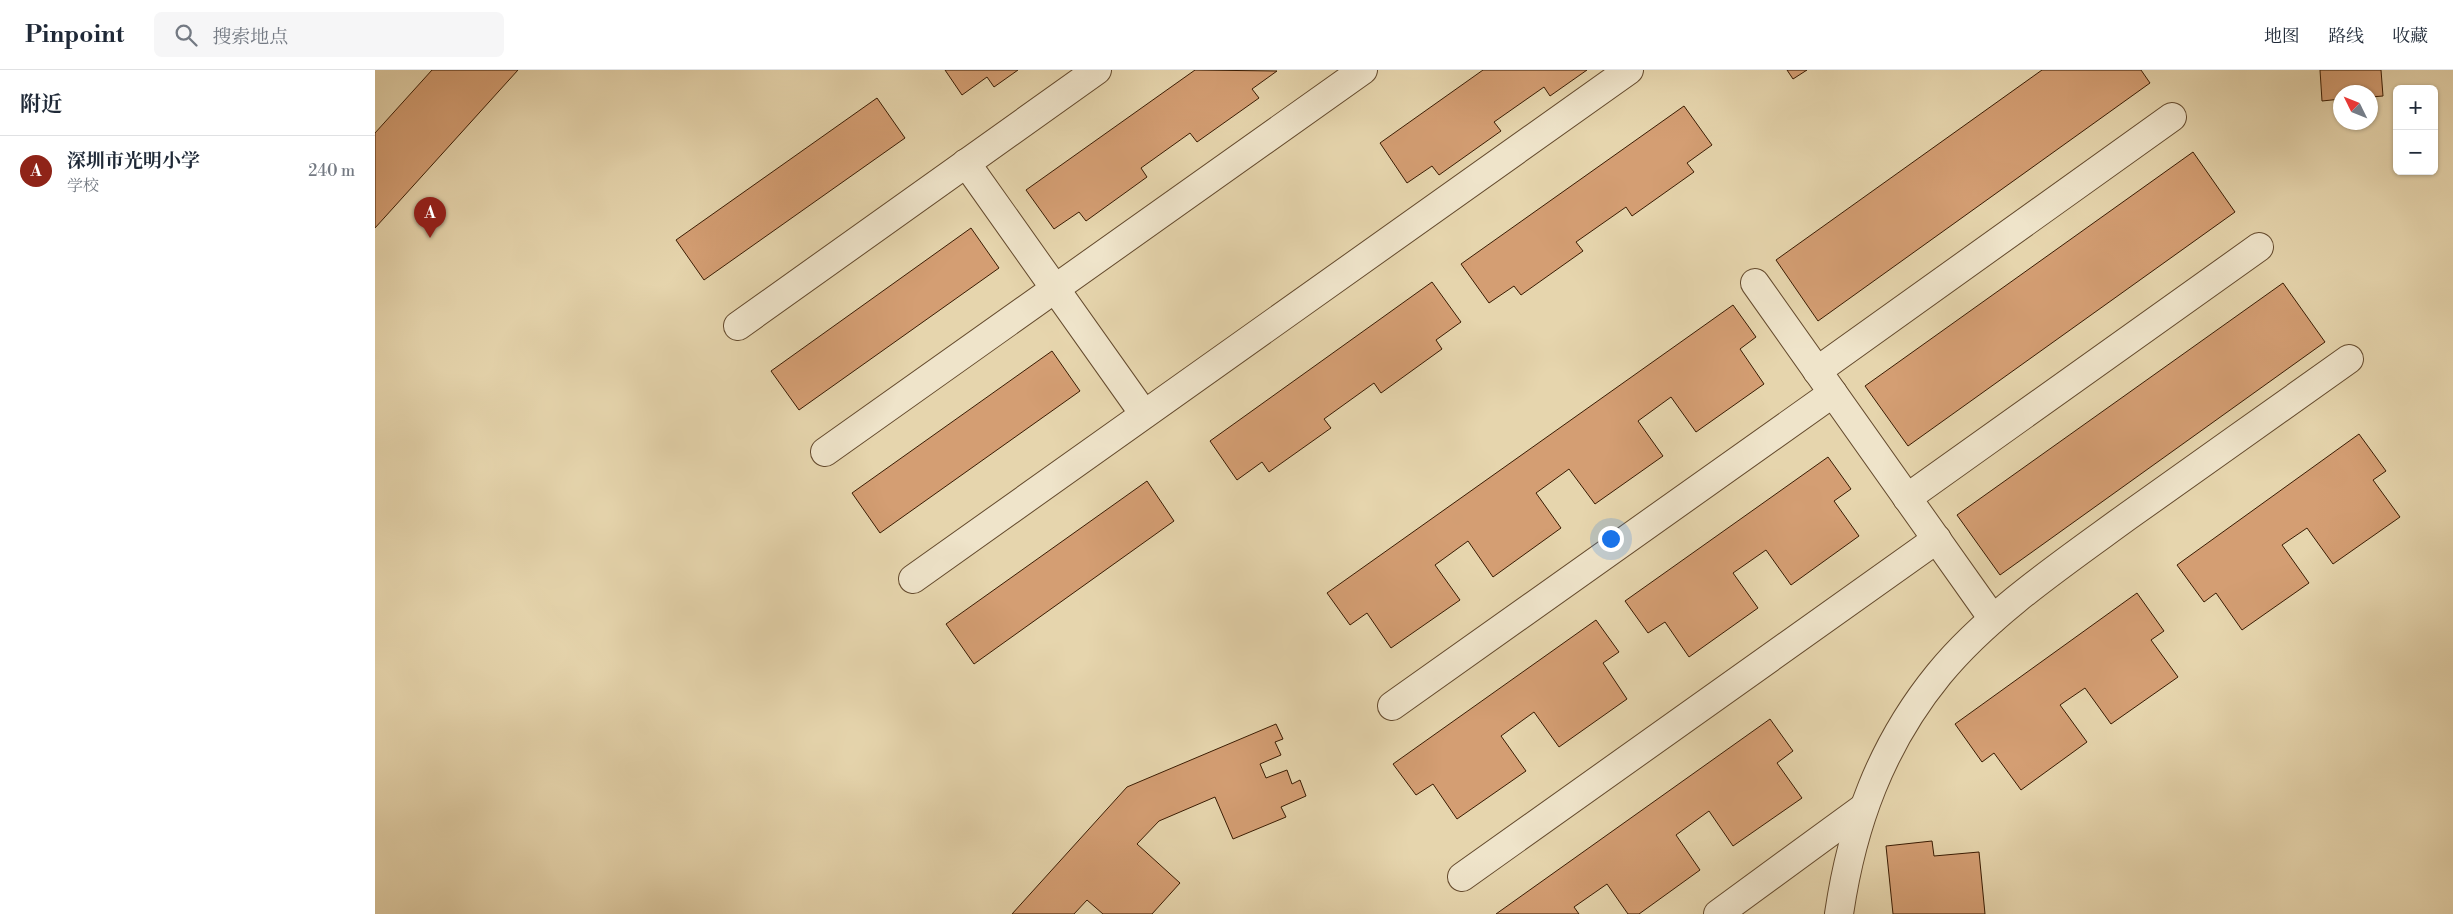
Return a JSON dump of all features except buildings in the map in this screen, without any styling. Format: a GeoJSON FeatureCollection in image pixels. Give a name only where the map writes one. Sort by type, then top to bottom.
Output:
{"type":"FeatureCollection","features":[{"type":"Feature","properties":{"kind":"street"},"geometry":{"type":"LineString","coordinates":[[738,326],[1097,70]]}},
{"type":"Feature","properties":{"kind":"street"},"geometry":{"type":"LineString","coordinates":[[825,452],[1363,70]]}},
{"type":"Feature","properties":{"kind":"street"},"geometry":{"type":"LineString","coordinates":[[913,579],[1629,70]]}},
{"type":"Feature","properties":{"kind":"street"},"geometry":{"type":"LineString","coordinates":[[1817,371],[2172,117]]}},
{"type":"Feature","properties":{"kind":"street"},"geometry":{"type":"LineString","coordinates":[[966,163],[1144,414]]}},
{"type":"Feature","properties":{"kind":"street"},"geometry":{"type":"LineString","coordinates":[[1907,498],[2259,247]]}},
{"type":"Feature","properties":{"kind":"street"},"geometry":{"type":"LineString","coordinates":[[1755,283],[1993,619]]}},
{"type":"Feature","properties":{"kind":"street"},"geometry":{"type":"LineString","coordinates":[[1839,914],[1846,867],[1863,808],[1895,737],[1939,674],[1993,619],[2082,549],[2349,359]]}},
{"type":"Feature","properties":{"kind":"street"},"geometry":{"type":"LineString","coordinates":[[1392,706],[1833,394]]}},
{"type":"Feature","properties":{"kind":"street"},"geometry":{"type":"LineString","coordinates":[[1462,877],[1937,539]]}},
{"type":"Feature","properties":{"kind":"street"},"geometry":{"type":"LineString","coordinates":[[1718,914],[1863,808]]}},
{"type":"Feature","properties":{"kind":"place","name":"深圳市光明小学"},"geometry":{"type":"Point","coordinates":[430,238]}}]}
